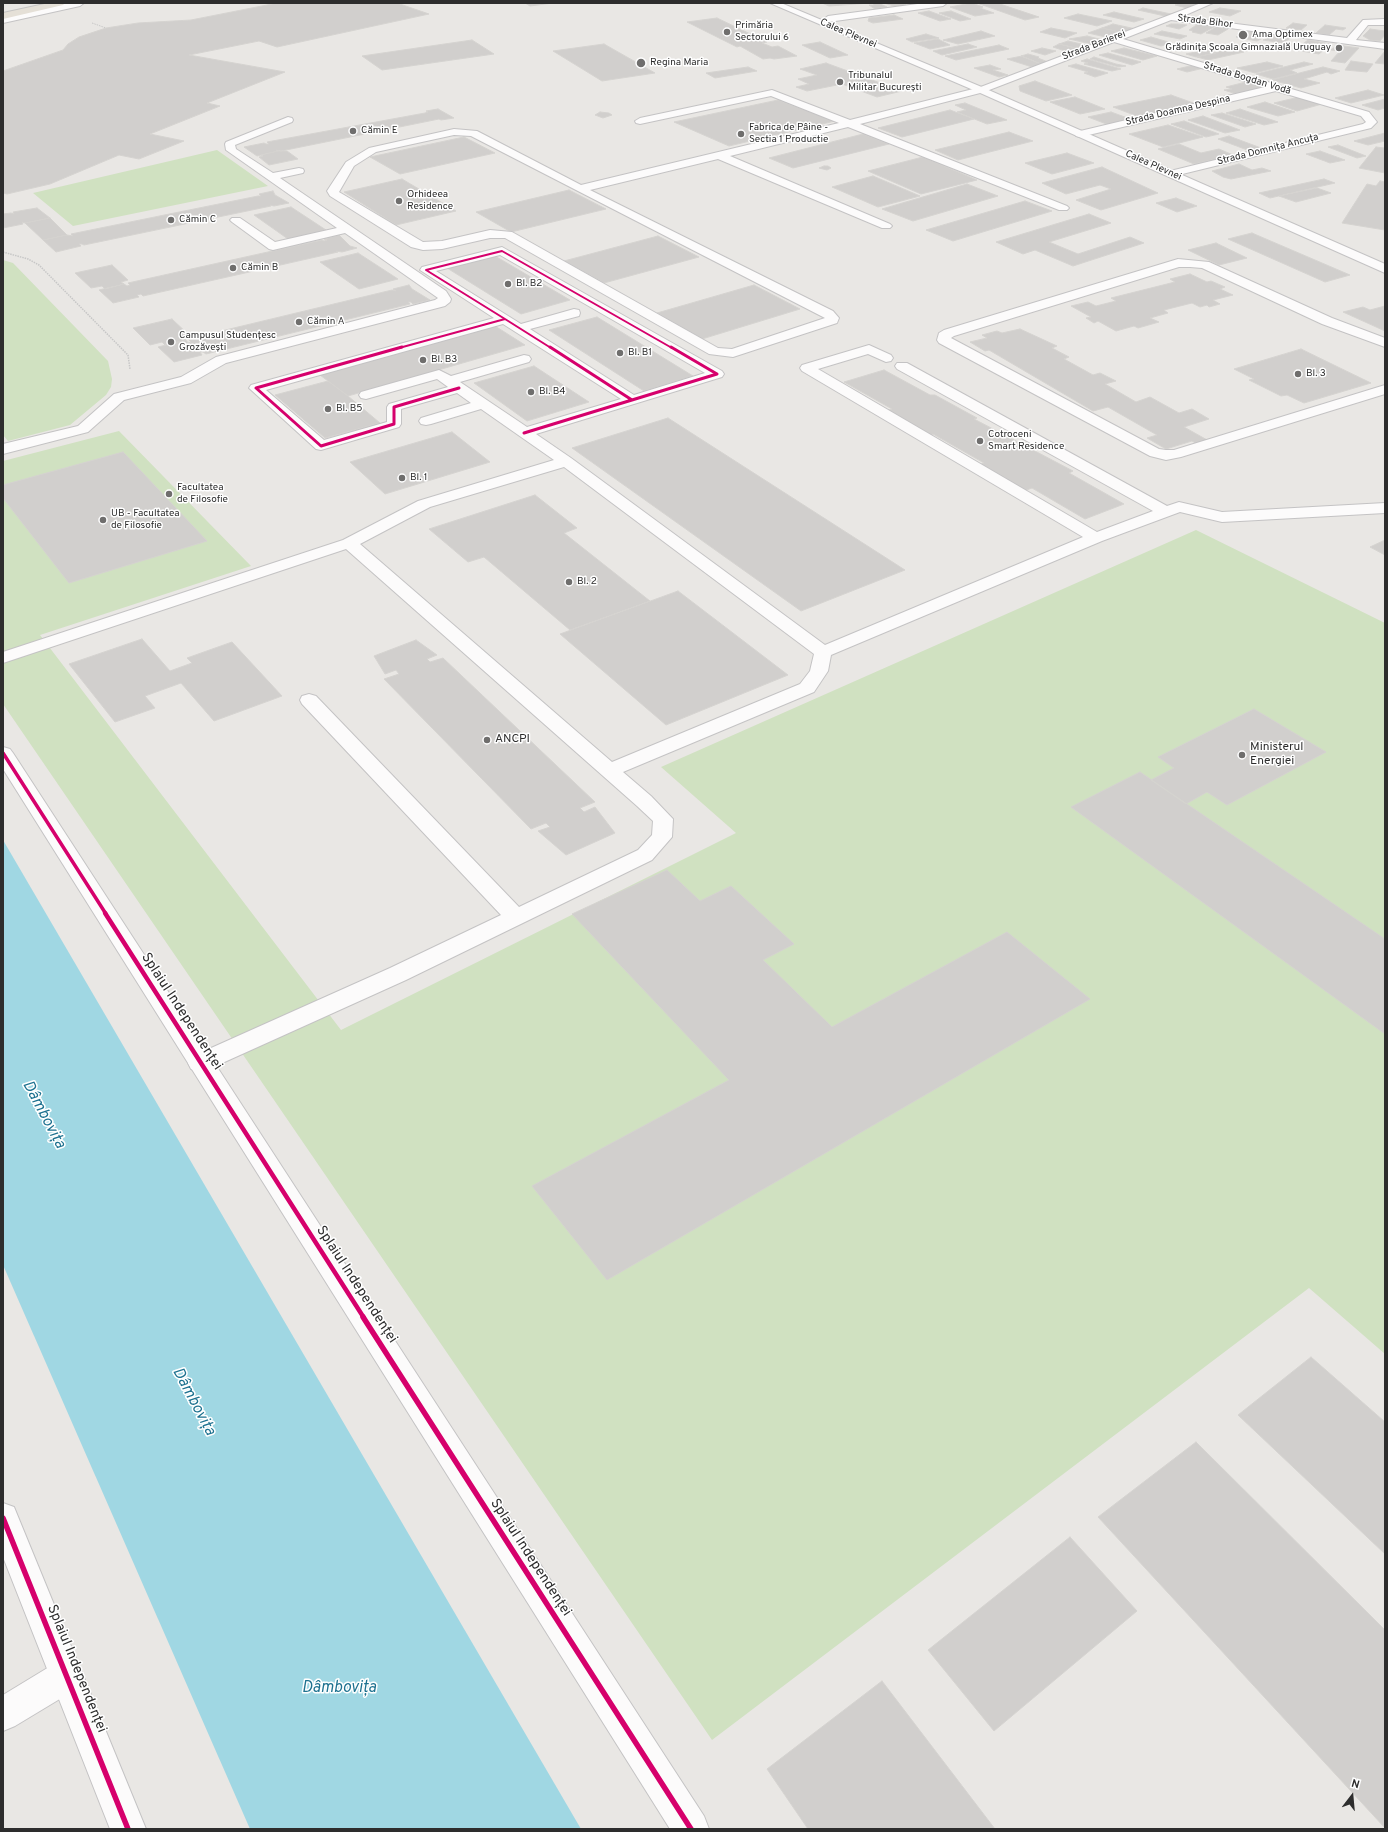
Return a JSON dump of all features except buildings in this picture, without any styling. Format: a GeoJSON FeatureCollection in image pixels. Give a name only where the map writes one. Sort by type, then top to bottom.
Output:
{"type":"FeatureCollection","features":[{"type":"Feature","properties":{"kind":"main road"},"geometry":{"type":"LineString","coordinates":[[3,11],[37,3]]}},
{"type":"Feature","properties":{"kind":"main road"},"geometry":{"type":"LineString","coordinates":[[3,16],[60,3]]}},
{"type":"Feature","properties":{"kind":"main road"},"geometry":{"type":"LineString","coordinates":[[3,20],[80,3]]}},
{"type":"Feature","properties":{"kind":"main road","name":"Calea Plevnei"},"geometry":{"type":"LineString","coordinates":[[774,3],[981,90],[1385,269]]}},
{"type":"Feature","properties":{"kind":"main road","name":"Calea Plevnei"},"geometry":{"type":"LineString","coordinates":[[790,3],[881,42],[921,64]]}},
{"type":"Feature","properties":{"kind":"main road"},"geometry":{"type":"LineString","coordinates":[[828,19],[943,3]]}},
{"type":"Feature","properties":{"kind":"main road","name":"Strada Barierei"},"geometry":{"type":"LineString","coordinates":[[580,189],[846,123],[958,97],[981,90],[1209,3]]}},
{"type":"Feature","properties":{"kind":"main road","name":"Strada Bihor"},"geometry":{"type":"LineString","coordinates":[[1168,18],[1385,46]]}},
{"type":"Feature","properties":{"kind":"main road"},"geometry":{"type":"LineString","coordinates":[[1350,41],[1366,22],[1385,22]]}},
{"type":"Feature","properties":{"kind":"main road","name":"Strada Bogdan Vodă"},"geometry":{"type":"LineString","coordinates":[[1113,39],[1365,114],[1372,122],[1367,126]]}},
{"type":"Feature","properties":{"kind":"main road","name":"Strada Doamna Despina"},"geometry":{"type":"LineString","coordinates":[[1080,134],[1277,88]]}},
{"type":"Feature","properties":{"kind":"main road"},"geometry":{"type":"LineString","coordinates":[[640,121],[772,93],[1063,208]]}},
{"type":"Feature","properties":{"kind":"main road"},"geometry":{"type":"LineString","coordinates":[[3,449],[83,429],[119,397],[186,380],[221,360],[440,303],[444,299],[442,294],[231,150],[230,144],[288,120]]}},
{"type":"Feature","properties":{"kind":"main road","name":"Strada Domnița Ancuța"},"geometry":{"type":"LineString","coordinates":[[1170,174],[1367,126]]}},
{"type":"Feature","properties":{"kind":"main road"},"geometry":{"type":"LineString","coordinates":[[461,132],[473,133],[580,189],[828,314],[832,320],[733,353],[714,351],[508,235],[490,234],[442,245],[423,246],[415,244],[334,194],[333,191],[350,164],[373,150],[461,132]]}},
{"type":"Feature","properties":{"kind":"main road"},"geometry":{"type":"LineString","coordinates":[[719,155],[886,226]]}},
{"type":"Feature","properties":{"kind":"main road"},"geometry":{"type":"LineString","coordinates":[[271,177],[299,171]]}},
{"type":"Feature","properties":{"kind":"main road"},"geometry":{"type":"LineString","coordinates":[[236,220],[273,246],[346,229]]}},
{"type":"Feature","properties":{"kind":"main road"},"geometry":{"type":"LineString","coordinates":[[524,433],[632,400],[717,374],[502,250],[426,270],[505,318],[632,400]]}},
{"type":"Feature","properties":{"kind":"main road"},"geometry":{"type":"LineString","coordinates":[[1385,343],[1327,321],[1205,265],[1190,263],[1178,263],[949,333],[944,336],[944,340],[1141,445],[1155,452],[1166,455],[1176,454],[1385,389]]}},
{"type":"Feature","properties":{"kind":"main road"},"geometry":{"type":"LineString","coordinates":[[520,328],[574,313]]}},
{"type":"Feature","properties":{"kind":"main road"},"geometry":{"type":"LineString","coordinates":[[505,318],[256,388],[321,446],[394,424],[394,407],[524,359]]}},
{"type":"Feature","properties":{"kind":"main road"},"geometry":{"type":"LineString","coordinates":[[886,358],[869,349],[807,368],[1096,538]]}},
{"type":"Feature","properties":{"kind":"main road"},"geometry":{"type":"LineString","coordinates":[[902,366],[1166,512]]}},
{"type":"Feature","properties":{"kind":"main road"},"geometry":{"type":"LineString","coordinates":[[366,395],[439,374],[566,461],[823,652]]}},
{"type":"Feature","properties":{"kind":"main road"},"geometry":{"type":"LineString","coordinates":[[426,421],[482,404]]}},
{"type":"Feature","properties":{"kind":"main road"},"geometry":{"type":"LineString","coordinates":[[3,658],[349,543],[424,504],[566,461]]}},
{"type":"Feature","properties":{"kind":"main road"},"geometry":{"type":"LineString","coordinates":[[823,652],[1096,538],[1179,507],[1222,517],[1385,508]]}},
{"type":"Feature","properties":{"kind":"main road"},"geometry":{"type":"LineString","coordinates":[[200,1063],[398,974],[645,855],[662,837],[663,819],[610,770],[349,543]]}},
{"type":"Feature","properties":{"kind":"main road"},"geometry":{"type":"LineString","coordinates":[[610,770],[807,688],[819,671],[823,652]]}},
{"type":"Feature","properties":{"kind":"main road"},"geometry":{"type":"LineString","coordinates":[[309,700],[516,917]]}},
{"type":"Feature","properties":{"kind":"main road","name":"Splaiul Independenței"},"geometry":{"type":"LineString","coordinates":[[3,753],[691,1829]]}},
{"type":"Feature","properties":{"kind":"main road","name":"Splaiul Independenței"},"geometry":{"type":"LineString","coordinates":[[3,1518],[128,1829]]}},
{"type":"Feature","properties":{"kind":"main road"},"geometry":{"type":"LineString","coordinates":[[3,1714],[66,1676]]}},
{"type":"Feature","properties":{"kind":"path"},"geometry":{"type":"LineString","coordinates":[[3,252],[28,259],[39,265],[128,355],[130,369],[119,397]]}},
{"type":"Feature","properties":{"kind":"green space"},"geometry":{"type":"Polygon","coordinates":[[[217,150],[268,186],[73,226],[33,193],[217,150]]]}},
{"type":"Feature","properties":{"kind":"green space"},"geometry":{"type":"Polygon","coordinates":[[[3,260],[13,263],[108,361],[112,379],[111,387],[106,395],[70,425],[8,441],[3,435],[3,260]]]}},
{"type":"Feature","properties":{"kind":"green space"},"geometry":{"type":"Polygon","coordinates":[[[119,431],[251,566],[40,635],[341,1030],[736,833],[661,767],[1196,530],[1385,623],[1385,1354],[1309,1288],[712,1740],[3,704],[3,461],[119,431]]]}},
{"type":"Feature","properties":{"kind":"water","name":"Dâmbovița"},"geometry":{"type":"Polygon","coordinates":[[[3,840],[581,1829],[250,1829],[3,1265],[3,840]]]}},
{"type":"Feature","properties":{"kind":"cycle path"},"geometry":{"type":"LineString","coordinates":[[459,388],[394,407],[394,424],[321,446],[256,388],[505,319],[426,270],[502,251],[717,374],[524,433]]}},
{"type":"Feature","properties":{"kind":"cycle path"},"geometry":{"type":"LineString","coordinates":[[505,319],[632,400]]}},
{"type":"Feature","properties":{"kind":"cycle path"},"geometry":{"type":"LineString","coordinates":[[3,753],[691,1829]]}},
{"type":"Feature","properties":{"kind":"cycle path"},"geometry":{"type":"LineString","coordinates":[[3,1518],[128,1829]]}},
{"type":"Feature","properties":{"kind":"place","name":"Primăria Sectorului 6"},"geometry":{"type":"Point","coordinates":[727,32]}},
{"type":"Feature","properties":{"kind":"place","name":"Ama Optimex"},"geometry":{"type":"Point","coordinates":[1243,35]}},
{"type":"Feature","properties":{"kind":"place","name":"Grădinița Școala Gimnazială Uruguay"},"geometry":{"type":"Point","coordinates":[1339,48]}},
{"type":"Feature","properties":{"kind":"place","name":"Regina Maria"},"geometry":{"type":"Point","coordinates":[641,63]}},
{"type":"Feature","properties":{"kind":"place","name":"Tribunalul Militar București"},"geometry":{"type":"Point","coordinates":[840,82]}},
{"type":"Feature","properties":{"kind":"place","name":"Cămin E"},"geometry":{"type":"Point","coordinates":[353,131]}},
{"type":"Feature","properties":{"kind":"place","name":"Fabrica de Pâine - Sectia 1 Productie"},"geometry":{"type":"Point","coordinates":[741,134]}},
{"type":"Feature","properties":{"kind":"place","name":"Orhideea Residence"},"geometry":{"type":"Point","coordinates":[399,201]}},
{"type":"Feature","properties":{"kind":"place","name":"Cămin C"},"geometry":{"type":"Point","coordinates":[171,220]}},
{"type":"Feature","properties":{"kind":"place","name":"Cămin B"},"geometry":{"type":"Point","coordinates":[233,268]}},
{"type":"Feature","properties":{"kind":"place","name":"Bl. B2"},"geometry":{"type":"Point","coordinates":[508,284]}},
{"type":"Feature","properties":{"kind":"place","name":"Cămin A"},"geometry":{"type":"Point","coordinates":[299,322]}},
{"type":"Feature","properties":{"kind":"place","name":"Campusul Studențesc Grozăvești"},"geometry":{"type":"Point","coordinates":[171,342]}},
{"type":"Feature","properties":{"kind":"place","name":"Bl. B1"},"geometry":{"type":"Point","coordinates":[620,353]}},
{"type":"Feature","properties":{"kind":"place","name":"Bl. B3"},"geometry":{"type":"Point","coordinates":[423,360]}},
{"type":"Feature","properties":{"kind":"place","name":"Bl. 3"},"geometry":{"type":"Point","coordinates":[1298,374]}},
{"type":"Feature","properties":{"kind":"place","name":"Bl. B4"},"geometry":{"type":"Point","coordinates":[531,392]}},
{"type":"Feature","properties":{"kind":"place","name":"Bl. B5"},"geometry":{"type":"Point","coordinates":[328,409]}},
{"type":"Feature","properties":{"kind":"place","name":"Cotroceni Smart Residence"},"geometry":{"type":"Point","coordinates":[980,441]}},
{"type":"Feature","properties":{"kind":"place","name":"Bl. 1"},"geometry":{"type":"Point","coordinates":[402,478]}},
{"type":"Feature","properties":{"kind":"place","name":"Facultatea de Filosofie"},"geometry":{"type":"Point","coordinates":[169,494]}},
{"type":"Feature","properties":{"kind":"place","name":"UB - Facultatea de Filosofie"},"geometry":{"type":"Point","coordinates":[103,520]}},
{"type":"Feature","properties":{"kind":"place","name":"Bl. 2"},"geometry":{"type":"Point","coordinates":[569,582]}},
{"type":"Feature","properties":{"kind":"place","name":"ANCPI"},"geometry":{"type":"Point","coordinates":[487,740]}},
{"type":"Feature","properties":{"kind":"place","name":"Ministerul Energiei"},"geometry":{"type":"Point","coordinates":[1242,755]}}]}
